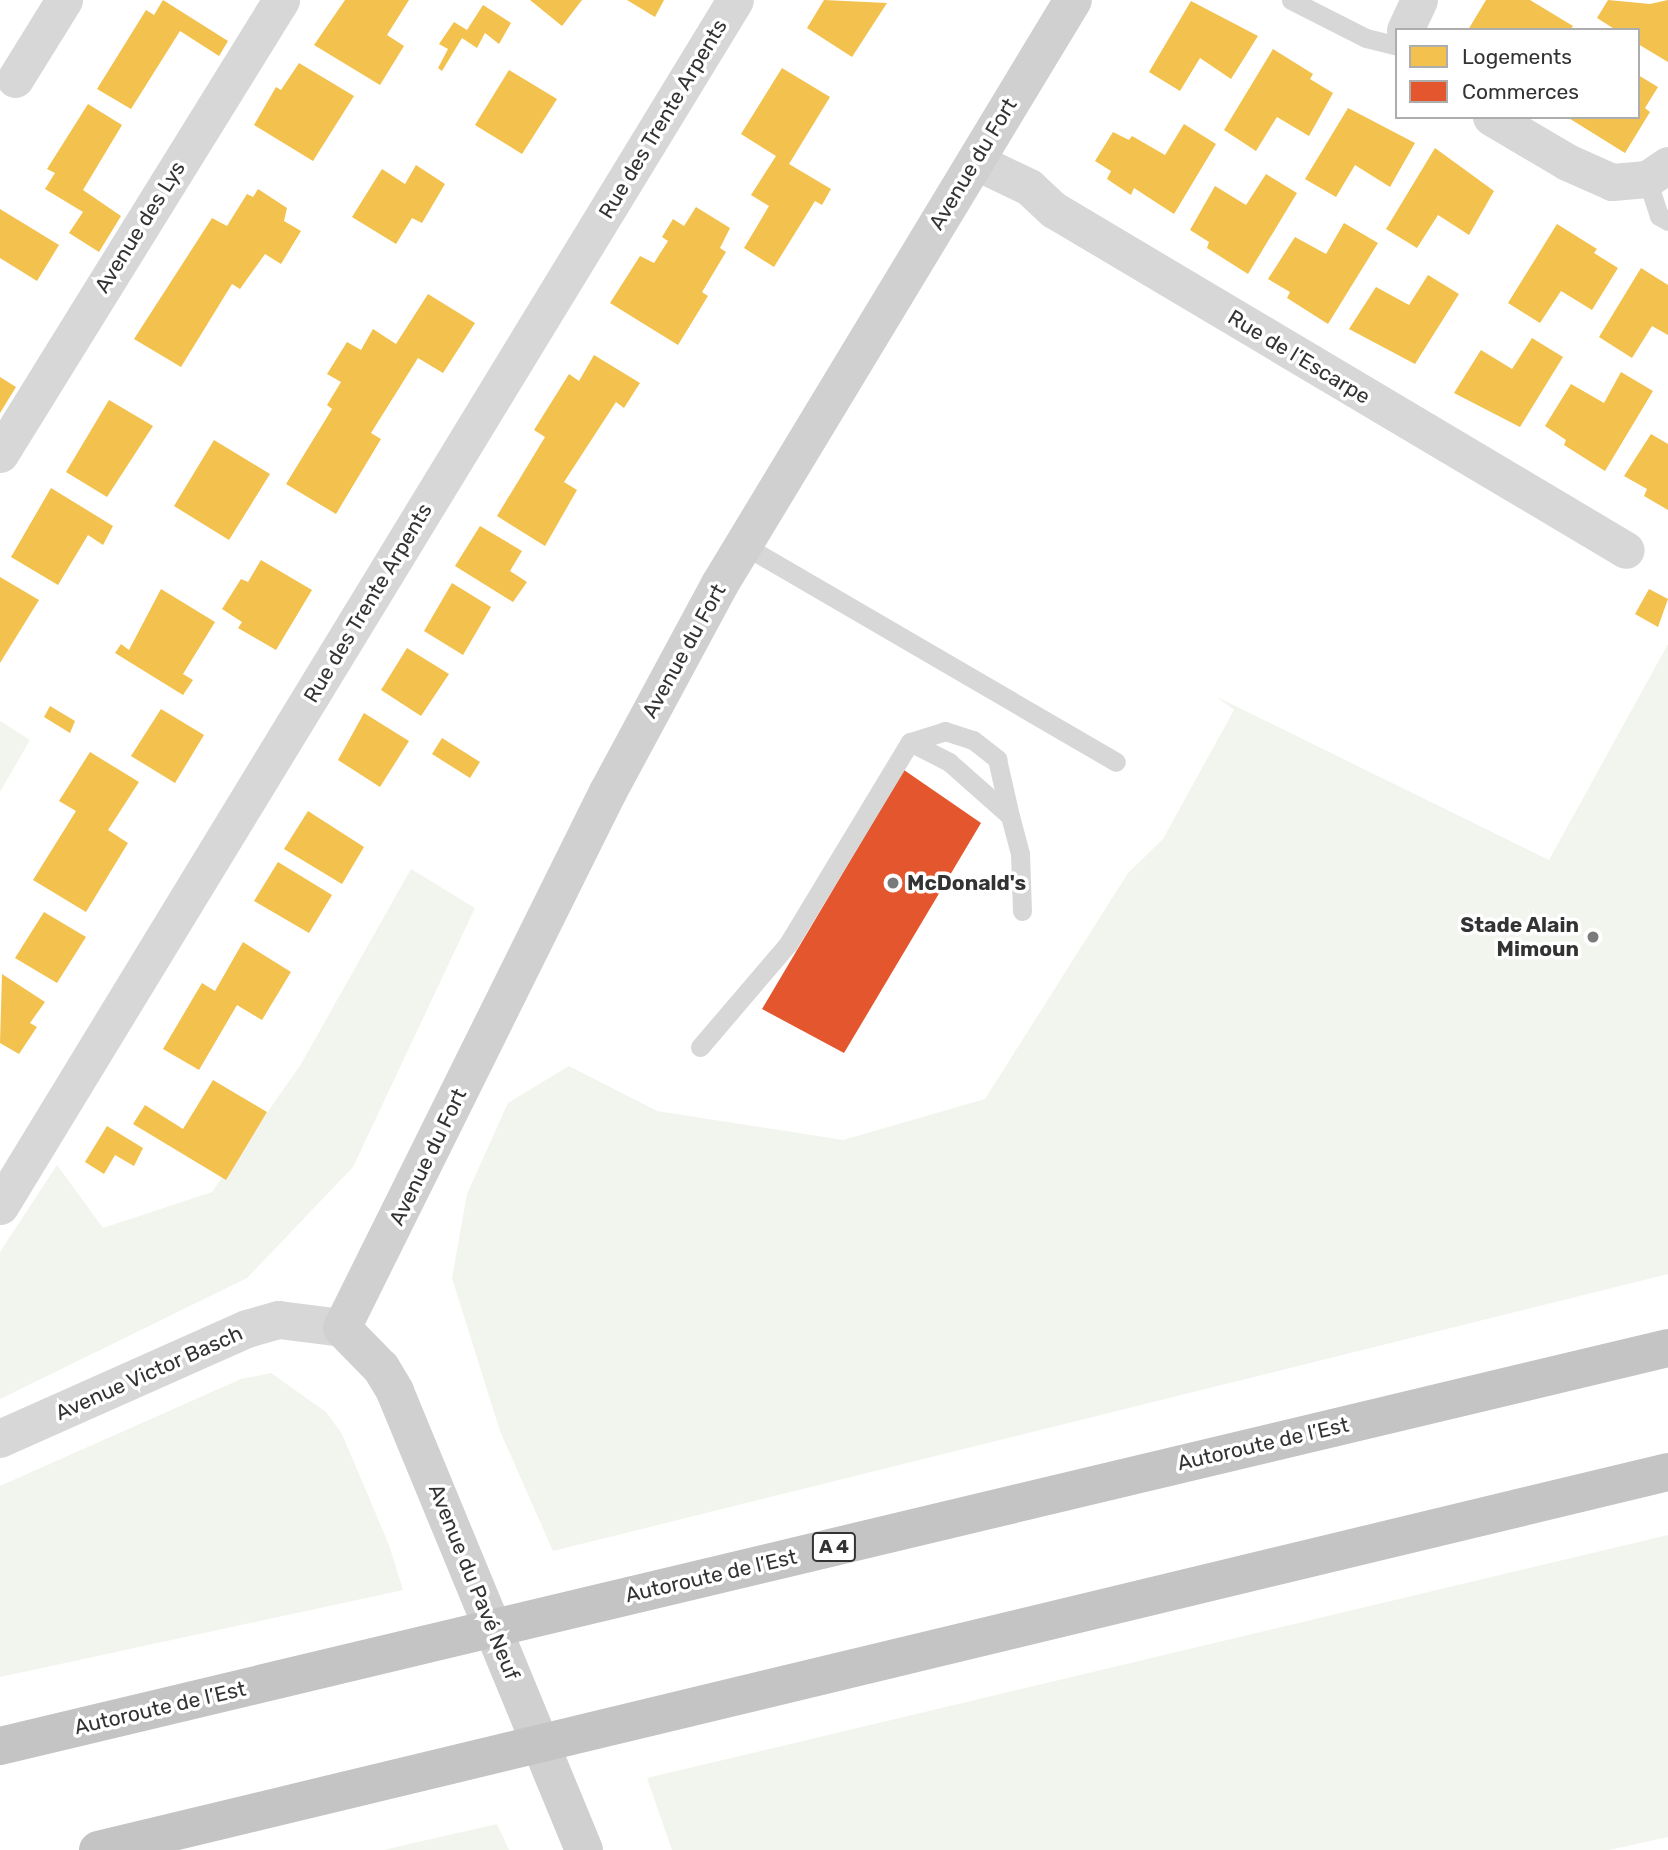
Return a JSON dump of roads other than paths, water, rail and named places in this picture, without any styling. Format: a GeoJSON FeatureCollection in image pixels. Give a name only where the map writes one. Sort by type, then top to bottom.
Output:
{"type":"FeatureCollection","features":[{"type":"Feature","properties":{"kind":"highway","name":"Autoroute de l’Est"},"geometry":{"type":"LineString","coordinates":[[0,1746],[1668,1348]]}},
{"type":"Feature","properties":{"kind":"highway"},"geometry":{"type":"LineString","coordinates":[[98,1850],[1668,1472]]}},
{"type":"Feature","properties":{"kind":"main road","name":"Avenue du Fort"},"geometry":{"type":"LineString","coordinates":[[342,1328],[608,792],[789,464],[1073,0]]}},
{"type":"Feature","properties":{"kind":"main road","name":"Avenue du Pavé Neuf"},"geometry":{"type":"LineString","coordinates":[[342,1328],[381,1368],[406,1415],[584,1850]]}},
{"type":"Feature","properties":{"kind":"street"},"geometry":{"type":"LineString","coordinates":[[15,79],[64,0]]}},
{"type":"Feature","properties":{"kind":"street","name":"Avenue des Lys"},"geometry":{"type":"LineString","coordinates":[[0,454],[281,0]]}},
{"type":"Feature","properties":{"kind":"street","name":"Rue des Trente Arpents"},"geometry":{"type":"LineString","coordinates":[[0,1206],[735,0]]}},
{"type":"Feature","properties":{"kind":"street"},"geometry":{"type":"LineString","coordinates":[[1406,28],[1419,0]]}},
{"type":"Feature","properties":{"kind":"street"},"geometry":{"type":"LineString","coordinates":[[1494,119],[1567,162],[1612,182],[1658,172]]}},
{"type":"Feature","properties":{"kind":"street","name":"Rue de l’Escarpe"},"geometry":{"type":"LineString","coordinates":[[975,161],[1029,187],[1054,210],[1626,550]]}},
{"type":"Feature","properties":{"kind":"street","name":"Avenue Victor Basch"},"geometry":{"type":"LineString","coordinates":[[0,1439],[247,1329],[279,1320],[342,1328]]}},
{"type":"Feature","properties":{"kind":"lane"},"geometry":{"type":"LineString","coordinates":[[1291,0],[1366,38],[1395,45]]}},
{"type":"Feature","properties":{"kind":"lane"},"geometry":{"type":"LineString","coordinates":[[1658,172],[1659,216],[1668,221]]}},
{"type":"Feature","properties":{"kind":"lane"},"geometry":{"type":"LineString","coordinates":[[745,546],[1116,762]]}},
{"type":"Feature","properties":{"kind":"lane"},"geometry":{"type":"LineString","coordinates":[[699,1047],[788,944],[910,742],[946,731],[973,740],[997,759],[1020,854],[1022,911]]}},
{"type":"Feature","properties":{"kind":"lane"},"geometry":{"type":"LineString","coordinates":[[910,742],[949,762],[1010,816]]}},
{"type":"Feature","properties":{"kind":"place","name":"McDonald's"},"geometry":{"type":"Point","coordinates":[893,883]}},
{"type":"Feature","properties":{"kind":"place","name":"Stade Alain Mimoun"},"geometry":{"type":"Point","coordinates":[1593,937]}}]}
